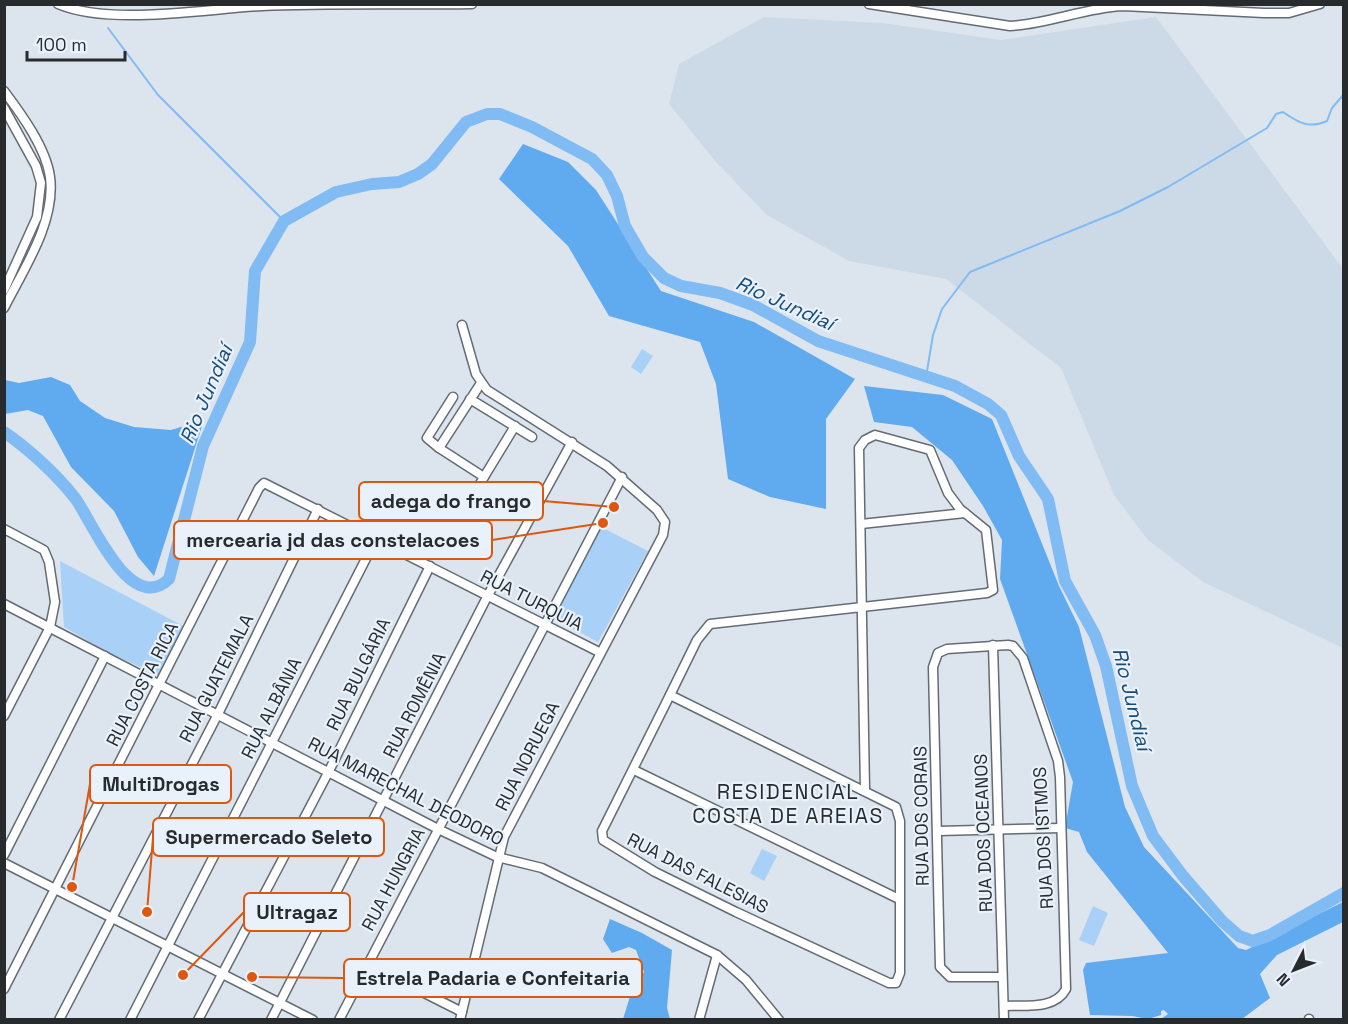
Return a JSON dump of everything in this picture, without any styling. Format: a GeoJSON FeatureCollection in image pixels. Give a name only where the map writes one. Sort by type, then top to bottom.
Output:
{"type":"FeatureCollection","features":[{"type":"Feature","properties":{"kind":"street"},"geometry":{"type":"LineString","coordinates":[[58,4],[73,11],[109,15],[264,6],[472,4]]}},
{"type":"Feature","properties":{"kind":"street"},"geometry":{"type":"LineString","coordinates":[[869,4],[1010,26],[1031,25],[1102,7],[1289,13],[1320,4]]}},
{"type":"Feature","properties":{"kind":"street"},"geometry":{"type":"LineString","coordinates":[[4,91],[45,160],[50,177],[50,198],[40,232],[4,308]]}},
{"type":"Feature","properties":{"kind":"street"},"geometry":{"type":"LineString","coordinates":[[4,108],[36,166],[41,183],[38,217],[4,290]]}},
{"type":"Feature","properties":{"kind":"street"},"geometry":{"type":"LineString","coordinates":[[462,325],[476,375],[488,390],[572,442],[622,477]]}},
{"type":"Feature","properties":{"kind":"street"},"geometry":{"type":"LineString","coordinates":[[439,448],[481,383]]}},
{"type":"Feature","properties":{"kind":"street"},"geometry":{"type":"LineString","coordinates":[[453,396],[427,438],[484,477]]}},
{"type":"Feature","properties":{"kind":"street"},"geometry":{"type":"LineString","coordinates":[[470,399],[532,437]]}},
{"type":"Feature","properties":{"kind":"street"},"geometry":{"type":"LineString","coordinates":[[472,497],[515,426]]}},
{"type":"Feature","properties":{"kind":"street"},"geometry":{"type":"LineString","coordinates":[[863,608],[987,593],[993,590],[986,530],[965,513],[948,493],[930,450],[875,435],[865,440],[859,448],[865,790]]}},
{"type":"Feature","properties":{"kind":"street","name":"RUA ROMÊNIA"},"geometry":{"type":"LineString","coordinates":[[271,1020],[487,597],[572,442]]}},
{"type":"Feature","properties":{"kind":"street","name":"RUA NORUEGA"},"geometry":{"type":"LineString","coordinates":[[461,1016],[497,857],[504,837],[599,652],[663,535],[665,521],[622,477]]}},
{"type":"Feature","properties":{"kind":"street","name":"RUA HUNGRIA"},"geometry":{"type":"LineString","coordinates":[[339,1020],[622,477]]}},
{"type":"Feature","properties":{"kind":"street","name":"RUA TURQUIA"},"geometry":{"type":"LineString","coordinates":[[259,488],[268,483],[487,597],[599,652]]}},
{"type":"Feature","properties":{"kind":"street","name":"RUA COSTA RICA"},"geometry":{"type":"LineString","coordinates":[[4,989],[161,685],[259,488]]}},
{"type":"Feature","properties":{"kind":"street","name":"RUA GUATEMALA"},"geometry":{"type":"LineString","coordinates":[[59,1020],[218,714],[318,509]]}},
{"type":"Feature","properties":{"kind":"street"},"geometry":{"type":"LineString","coordinates":[[861,524],[965,513]]}},
{"type":"Feature","properties":{"kind":"street"},"geometry":{"type":"LineString","coordinates":[[4,529],[38,546],[47,556],[55,602],[50,627],[4,716]]}},
{"type":"Feature","properties":{"kind":"street","name":"RUA ALBÂNIA"},"geometry":{"type":"LineString","coordinates":[[130,1020],[376,539]]}},
{"type":"Feature","properties":{"kind":"street","name":"RUA BULGÁRIA"},"geometry":{"type":"LineString","coordinates":[[198,1020],[329,771],[430,566]]}},
{"type":"Feature","properties":{"kind":"street","name":"RUA MARECHAL DEODORO"},"geometry":{"type":"LineString","coordinates":[[4,604],[438,828],[497,857],[542,868],[717,955],[746,980],[780,1020]]}},
{"type":"Feature","properties":{"kind":"street","name":"RUA DAS FALESIAS"},"geometry":{"type":"LineString","coordinates":[[863,608],[710,624],[697,640],[601,837],[606,843],[655,872],[893,984],[900,973],[899,899]]}},
{"type":"Feature","properties":{"kind":"street","name":"RUA DOS ISTMOS"},"geometry":{"type":"LineString","coordinates":[[993,645],[1013,645],[1023,658],[1058,761],[1066,989],[1062,997],[1048,1003],[1004,1006]]}},
{"type":"Feature","properties":{"kind":"street","name":"RUA DOS OCEANOS"},"geometry":{"type":"LineString","coordinates":[[993,645],[1004,1020]]}},
{"type":"Feature","properties":{"kind":"street","name":"RUA DOS CORAIS"},"geometry":{"type":"LineString","coordinates":[[993,645],[947,649],[934,659],[940,967],[950,977],[1002,977]]}},
{"type":"Feature","properties":{"kind":"street"},"geometry":{"type":"LineString","coordinates":[[4,855],[105,656]]}},
{"type":"Feature","properties":{"kind":"street"},"geometry":{"type":"LineString","coordinates":[[634,770],[899,899],[900,821],[896,807],[670,695]]}},
{"type":"Feature","properties":{"kind":"street"},"geometry":{"type":"LineString","coordinates":[[938,831],[1060,828]]}},
{"type":"Feature","properties":{"kind":"street"},"geometry":{"type":"LineString","coordinates":[[4,863],[313,1020]]}},
{"type":"Feature","properties":{"kind":"street"},"geometry":{"type":"LineString","coordinates":[[699,1020],[717,955]]}},
{"type":"Feature","properties":{"kind":"street"},"geometry":{"type":"LineString","coordinates":[[367,964],[461,1016]]}},
{"type":"Feature","properties":{"kind":"shaded area"},"geometry":{"type":"Polygon","coordinates":[[[764,17],[883,23],[1001,40],[1156,17],[1343,269],[1343,648],[1203,582],[1148,540],[1114,495],[1061,368],[946,279],[849,261],[767,215],[716,162],[669,104],[679,64],[764,17]]]}},
{"type":"Feature","properties":{"kind":"shaded area"},"geometry":{"type":"Polygon","coordinates":[[[523,144],[568,162],[596,190],[661,291],[754,322],[855,379],[826,419],[826,509],[770,497],[728,479],[716,384],[700,342],[609,316],[568,246],[499,179],[523,144]]]}},
{"type":"Feature","properties":{"kind":"shaded area"},"geometry":{"type":"Polygon","coordinates":[[[642,349],[653,356],[641,374],[631,367],[642,349]]]}},
{"type":"Feature","properties":{"kind":"shaded area"},"geometry":{"type":"Polygon","coordinates":[[[51,377],[70,385],[80,401],[105,418],[134,427],[171,430],[204,420],[154,576],[138,557],[114,511],[71,467],[43,416],[28,410],[5,414],[5,380],[19,383],[51,377]]]}},
{"type":"Feature","properties":{"kind":"shaded area"},"geometry":{"type":"Polygon","coordinates":[[[864,386],[943,395],[992,419],[1059,586],[1079,627],[1125,807],[1144,847],[1238,948],[1246,950],[1343,902],[1343,922],[1277,955],[1260,974],[1270,998],[1242,1019],[1161,1019],[1168,1014],[1164,1010],[1161,1011],[1161,1015],[1148,1019],[1132,1016],[1090,1015],[1083,970],[1086,963],[1168,953],[1087,852],[1079,832],[1065,828],[1073,782],[1000,579],[1002,540],[983,506],[952,460],[912,427],[874,422],[864,386]]]}},
{"type":"Feature","properties":{"kind":"shaded area"},"geometry":{"type":"Polygon","coordinates":[[[601,527],[648,551],[598,642],[553,618],[601,527]]]}},
{"type":"Feature","properties":{"kind":"shaded area"},"geometry":{"type":"Polygon","coordinates":[[[60,561],[185,627],[160,676],[105,651],[64,627],[60,561]]]}},
{"type":"Feature","properties":{"kind":"shaded area"},"geometry":{"type":"Polygon","coordinates":[[[762,849],[777,856],[764,881],[750,873],[762,849]]]}},
{"type":"Feature","properties":{"kind":"shaded area"},"geometry":{"type":"Polygon","coordinates":[[[1093,906],[1108,913],[1094,946],[1079,940],[1093,906]]]}},
{"type":"Feature","properties":{"kind":"shaded area"},"geometry":{"type":"Polygon","coordinates":[[[610,919],[672,950],[667,1008],[670,1019],[623,1019],[632,990],[644,972],[636,950],[629,947],[612,953],[603,939],[610,919]]]}},
{"type":"Feature","properties":{"kind":"shaded area"},"geometry":{"type":"Polygon","coordinates":[[[567,973],[573,976],[576,982],[576,990],[569,997],[563,996],[562,993],[566,987],[560,977],[567,973]]]}},
{"type":"Feature","properties":{"kind":"waterway"},"geometry":{"type":"LineString","coordinates":[[108,28],[158,95],[284,221]]}},
{"type":"Feature","properties":{"kind":"waterway"},"geometry":{"type":"LineString","coordinates":[[926,377],[933,335],[942,309],[970,272],[1120,211],[1168,187],[1267,128],[1276,114],[1283,112],[1309,125],[1327,121],[1332,108],[1344,94]]}},
{"type":"Feature","properties":{"kind":"waterway","name":"Rio Jundiaí"},"geometry":{"type":"LineString","coordinates":[[4,432],[33,454],[68,489],[114,561],[127,576],[140,585],[154,587],[169,579],[203,446],[250,342],[255,271],[284,221],[336,192],[372,184],[399,182],[418,174],[432,164],[466,122],[487,114],[500,114],[532,127],[592,159],[607,175],[617,196],[625,226],[643,257],[664,278],[681,286],[720,293],[753,305],[818,341],[955,386],[988,404],[1001,415],[1019,456],[1048,499],[1065,581],[1095,635],[1106,666],[1132,786],[1153,836],[1183,876],[1222,921],[1239,936],[1253,941],[1270,935],[1344,893]]}},
{"type":"Feature","properties":{"kind":"place","name":"adega do frango"},"geometry":{"type":"Point","coordinates":[614,507]}},
{"type":"Feature","properties":{"kind":"place","name":"mercearia jd das constelacoes"},"geometry":{"type":"Point","coordinates":[603,523]}},
{"type":"Feature","properties":{"kind":"place","name":"MultiDrogas"},"geometry":{"type":"Point","coordinates":[72,887]}},
{"type":"Feature","properties":{"kind":"place","name":"Supermercado Seleto"},"geometry":{"type":"Point","coordinates":[147,912]}},
{"type":"Feature","properties":{"kind":"place","name":"Ultragaz"},"geometry":{"type":"Point","coordinates":[183,975]}},
{"type":"Feature","properties":{"kind":"place","name":"Estrela Padaria e Confeitaria"},"geometry":{"type":"Point","coordinates":[252,977]}},
{"type":"Feature","properties":{"kind":"district","name":"RESIDENCIAL COSTA DE AREIAS"},"geometry":{"type":"Point","coordinates":[788,803]}}]}
